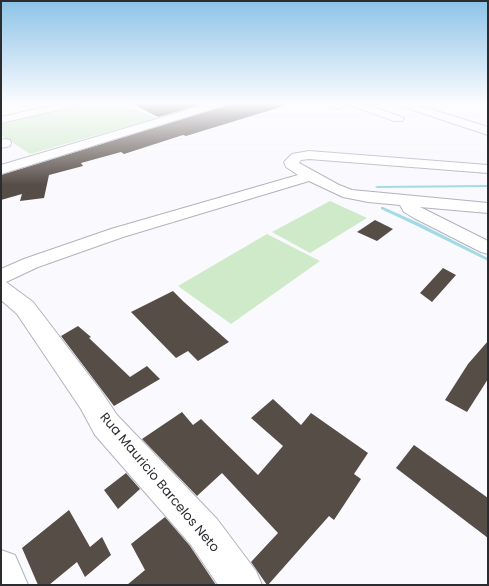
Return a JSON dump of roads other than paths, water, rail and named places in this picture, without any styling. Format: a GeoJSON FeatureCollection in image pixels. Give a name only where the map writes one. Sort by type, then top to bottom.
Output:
{"type":"FeatureCollection","features":[{"type":"Feature","properties":{"kind":"street"},"geometry":{"type":"LineString","coordinates":[[1,170],[131,130]]}},
{"type":"Feature","properties":{"kind":"street"},"geometry":{"type":"LineString","coordinates":[[488,169],[310,155],[300,156],[292,160],[292,164],[310,176],[333,188],[349,194],[368,198],[488,208]]}},
{"type":"Feature","properties":{"kind":"street"},"geometry":{"type":"LineString","coordinates":[[1,278],[31,263],[117,233],[310,176]]}},
{"type":"Feature","properties":{"kind":"street"},"geometry":{"type":"LineString","coordinates":[[407,201],[410,208],[420,214],[488,248]]}},
{"type":"Feature","properties":{"kind":"street","name":"Rua Mauricio Barcelos Neto"},"geometry":{"type":"LineString","coordinates":[[1,288],[25,308],[91,400],[106,425],[204,532],[242,585]]}},
{"type":"Feature","properties":{"kind":"street"},"geometry":{"type":"LineString","coordinates":[[1,569],[8,585]]}},
{"type":"Feature","properties":{"kind":"waterway"},"geometry":{"type":"LineString","coordinates":[[377,187],[488,186]]}},
{"type":"Feature","properties":{"kind":"waterway"},"geometry":{"type":"LineString","coordinates":[[382,208],[488,260]]}}]}
